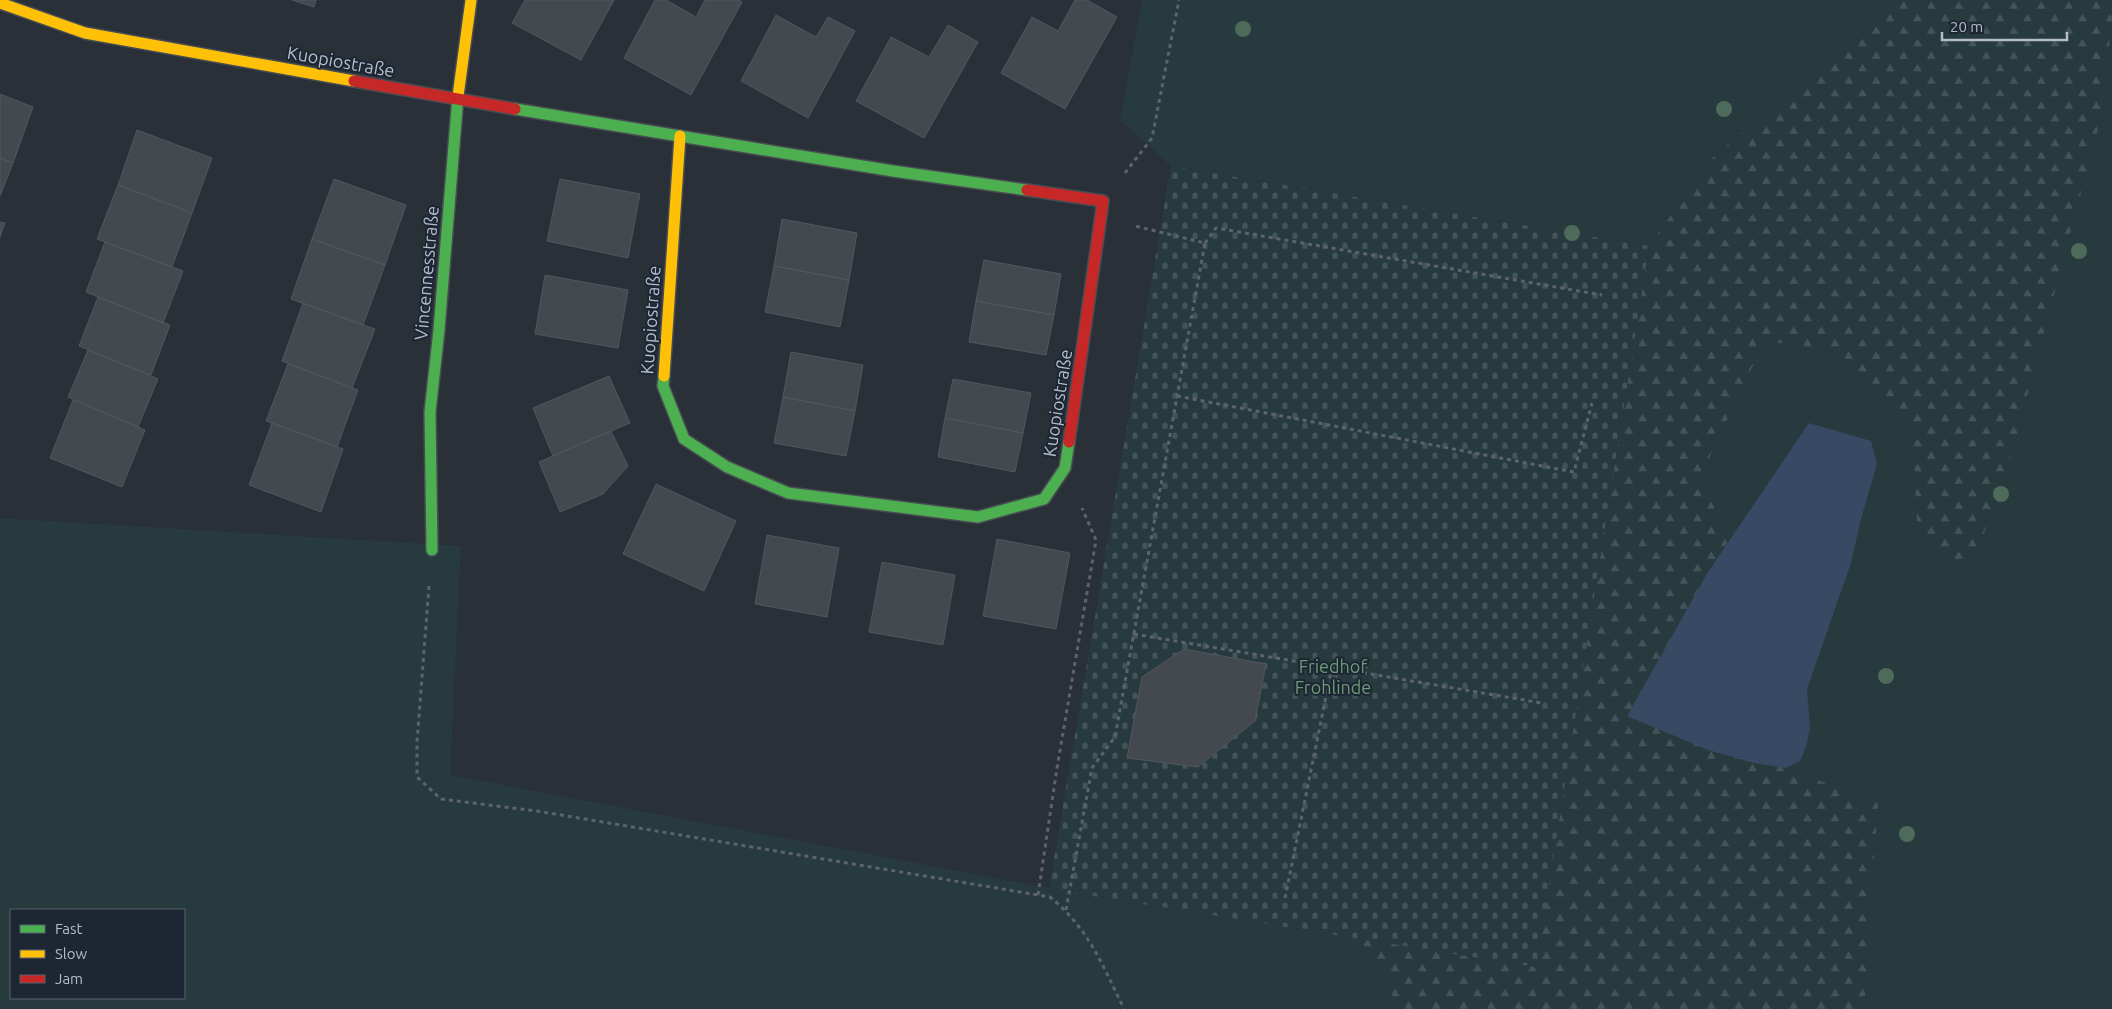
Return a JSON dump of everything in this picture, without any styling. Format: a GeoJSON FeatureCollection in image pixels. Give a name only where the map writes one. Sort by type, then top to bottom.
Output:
{"type":"FeatureCollection","features":[{"type":"Feature","properties":{"kind":"street","name":"Vincennesstraße"},"geometry":{"type":"LineString","coordinates":[[432,550],[430,412],[439,330],[458,100],[471,0]]}},
{"type":"Feature","properties":{"kind":"street","name":"Kuopiostraße"},"geometry":{"type":"LineString","coordinates":[[0,3],[86,33],[458,100],[680,136],[893,171],[1103,201],[1064,468],[1044,499],[978,517],[788,493],[727,467],[684,439],[663,386],[680,136]]}},
{"type":"Feature","properties":{"kind":"path"},"geometry":{"type":"LineString","coordinates":[[1103,201],[1152,138],[1179,0]]}},
{"type":"Feature","properties":{"kind":"path"},"geometry":{"type":"LineString","coordinates":[[1101,217],[1205,243]]}},
{"type":"Feature","properties":{"kind":"path"},"geometry":{"type":"LineString","coordinates":[[1066,910],[1092,768],[1115,737],[1205,243],[1216,228],[1602,295]]}},
{"type":"Feature","properties":{"kind":"path"},"geometry":{"type":"LineString","coordinates":[[1178,396],[1574,472],[1592,403]]}},
{"type":"Feature","properties":{"kind":"path"},"geometry":{"type":"LineString","coordinates":[[1038,894],[1057,768],[1096,540],[1064,468]]}},
{"type":"Feature","properties":{"kind":"path"},"geometry":{"type":"LineString","coordinates":[[432,550],[417,742],[417,777],[441,799],[537,812],[1050,897],[1079,924],[1124,1009]]}},
{"type":"Feature","properties":{"kind":"path"},"geometry":{"type":"LineString","coordinates":[[1134,634],[1542,703]]}},
{"type":"Feature","properties":{"kind":"path"},"geometry":{"type":"LineString","coordinates":[[1285,898],[1332,667]]}},
{"type":"Feature","properties":{"kind":"green space"},"geometry":{"type":"Polygon","coordinates":[[[1142,0],[2112,0],[2112,1009],[0,1009],[0,518],[461,546],[450,775],[1049,888],[1535,967],[1649,246],[1171,166],[1120,120],[1142,0]]]}},
{"type":"Feature","properties":{"kind":"green space"},"geometry":{"type":"Polygon","coordinates":[[[1891,0],[2112,0],[2112,24],[2098,129],[2001,494],[1965,577],[1917,523],[1912,418],[1830,353],[1765,340],[1700,477],[1729,540],[1708,572],[1754,763],[1786,768],[1878,803],[1865,998],[1861,1009],[1400,1009],[1360,938],[1536,967],[1649,246],[1711,159],[1885,13],[1891,0]]]}},
{"type":"Feature","properties":{"kind":"green space","name":"Friedhof Frohlinde"},"geometry":{"type":"Polygon","coordinates":[[[1171,166],[1649,246],[1536,967],[1049,889],[1171,166]]]}},
{"type":"Feature","properties":{"kind":"water"},"geometry":{"type":"Polygon","coordinates":[[[1809,423],[1871,441],[1877,464],[1861,519],[1851,563],[1807,689],[1810,728],[1806,747],[1800,761],[1786,768],[1754,763],[1708,750],[1627,716],[1708,572],[1809,423]]]}},
{"type":"Feature","properties":{"kind":"building"},"geometry":{"type":"Polygon","coordinates":[[[292,0],[316,0],[314,7],[292,0]]]}},
{"type":"Feature","properties":{"kind":"building"},"geometry":{"type":"Polygon","coordinates":[[[525,0],[614,0],[581,60],[512,23],[525,0]]]}},
{"type":"Feature","properties":{"kind":"building"},"geometry":{"type":"Polygon","coordinates":[[[655,0],[666,0],[696,17],[705,0],[739,0],[742,2],[691,95],[624,58],[655,0]]]}},
{"type":"Feature","properties":{"kind":"building"},"geometry":{"type":"Polygon","coordinates":[[[1075,0],[1087,0],[1117,17],[1065,109],[1001,73],[1032,17],[1058,31],[1075,0]]]}},
{"type":"Feature","properties":{"kind":"building"},"geometry":{"type":"Polygon","coordinates":[[[776,15],[816,37],[828,17],[855,31],[808,118],[741,81],[776,15]]]}},
{"type":"Feature","properties":{"kind":"building"},"geometry":{"type":"Polygon","coordinates":[[[948,25],[978,42],[924,138],[856,101],[891,37],[929,57],[948,25]]]}},
{"type":"Feature","properties":{"kind":"building"},"geometry":{"type":"Polygon","coordinates":[[[0,94],[33,107],[13,163],[0,158],[0,94]]]}},
{"type":"Feature","properties":{"kind":"building"},"geometry":{"type":"Polygon","coordinates":[[[137,130],[212,158],[192,213],[118,185],[137,130]]]}},
{"type":"Feature","properties":{"kind":"building"},"geometry":{"type":"Polygon","coordinates":[[[0,158],[13,163],[0,196],[0,158]]]}},
{"type":"Feature","properties":{"kind":"building"},"geometry":{"type":"Polygon","coordinates":[[[334,179],[406,205],[385,265],[312,239],[334,179]]]}},
{"type":"Feature","properties":{"kind":"building"},"geometry":{"type":"Polygon","coordinates":[[[560,179],[640,194],[628,258],[547,241],[560,179]]]}},
{"type":"Feature","properties":{"kind":"building"},"geometry":{"type":"Polygon","coordinates":[[[118,185],[192,213],[172,267],[97,239],[118,185]]]}},
{"type":"Feature","properties":{"kind":"building"},"geometry":{"type":"Polygon","coordinates":[[[782,219],[857,233],[849,280],[774,266],[782,219]]]}},
{"type":"Feature","properties":{"kind":"building"},"geometry":{"type":"Polygon","coordinates":[[[0,222],[5,223],[0,237],[0,222]]]}},
{"type":"Feature","properties":{"kind":"building"},"geometry":{"type":"Polygon","coordinates":[[[312,239],[385,265],[363,325],[291,299],[312,239]]]}},
{"type":"Feature","properties":{"kind":"building"},"geometry":{"type":"Polygon","coordinates":[[[105,242],[183,271],[163,323],[86,292],[105,242]]]}},
{"type":"Feature","properties":{"kind":"building"},"geometry":{"type":"Polygon","coordinates":[[[984,260],[1061,274],[1054,315],[976,301],[984,260]]]}},
{"type":"Feature","properties":{"kind":"building"},"geometry":{"type":"Polygon","coordinates":[[[774,266],[849,280],[840,327],[765,312],[774,266]]]}},
{"type":"Feature","properties":{"kind":"building"},"geometry":{"type":"Polygon","coordinates":[[[545,275],[628,290],[618,348],[535,334],[545,275]]]}},
{"type":"Feature","properties":{"kind":"building"},"geometry":{"type":"Polygon","coordinates":[[[98,297],[170,325],[151,375],[79,346],[98,297]]]}},
{"type":"Feature","properties":{"kind":"building"},"geometry":{"type":"Polygon","coordinates":[[[976,301],[1054,315],[1046,355],[969,342],[976,301]]]}},
{"type":"Feature","properties":{"kind":"building"},"geometry":{"type":"Polygon","coordinates":[[[303,303],[375,329],[352,388],[282,361],[303,303]]]}},
{"type":"Feature","properties":{"kind":"building"},"geometry":{"type":"Polygon","coordinates":[[[88,350],[158,379],[138,427],[68,397],[88,350]]]}},
{"type":"Feature","properties":{"kind":"building"},"geometry":{"type":"Polygon","coordinates":[[[791,352],[863,365],[855,411],[783,397],[791,352]]]}},
{"type":"Feature","properties":{"kind":"building"},"geometry":{"type":"Polygon","coordinates":[[[288,364],[358,390],[337,447],[266,421],[288,364]]]}},
{"type":"Feature","properties":{"kind":"building"},"geometry":{"type":"Polygon","coordinates":[[[609,376],[630,423],[553,456],[533,408],[609,376]]]}},
{"type":"Feature","properties":{"kind":"building"},"geometry":{"type":"Polygon","coordinates":[[[953,379],[1031,393],[1023,433],[945,418],[953,379]]]}},
{"type":"Feature","properties":{"kind":"building"},"geometry":{"type":"Polygon","coordinates":[[[783,397],[855,411],[846,456],[774,443],[783,397]]]}},
{"type":"Feature","properties":{"kind":"building"},"geometry":{"type":"Polygon","coordinates":[[[73,400],[145,430],[122,487],[50,458],[73,400]]]}},
{"type":"Feature","properties":{"kind":"building"},"geometry":{"type":"Polygon","coordinates":[[[945,418],[1023,433],[1015,472],[938,457],[945,418]]]}},
{"type":"Feature","properties":{"kind":"building"},"geometry":{"type":"Polygon","coordinates":[[[272,423],[343,449],[321,512],[249,485],[272,423]]]}},
{"type":"Feature","properties":{"kind":"building"},"geometry":{"type":"Polygon","coordinates":[[[611,431],[628,466],[603,494],[560,512],[539,462],[611,431]]]}},
{"type":"Feature","properties":{"kind":"building"},"geometry":{"type":"Polygon","coordinates":[[[656,484],[736,521],[704,591],[623,554],[656,484]]]}},
{"type":"Feature","properties":{"kind":"building"},"geometry":{"type":"Polygon","coordinates":[[[767,535],[839,548],[827,617],[755,604],[767,535]]]}},
{"type":"Feature","properties":{"kind":"building"},"geometry":{"type":"Polygon","coordinates":[[[997,539],[1070,553],[1056,629],[983,616],[997,539]]]}},
{"type":"Feature","properties":{"kind":"building"},"geometry":{"type":"Polygon","coordinates":[[[882,562],[955,575],[943,645],[869,632],[882,562]]]}},
{"type":"Feature","properties":{"kind":"building"},"geometry":{"type":"Polygon","coordinates":[[[1184,649],[1266,664],[1255,721],[1198,767],[1127,758],[1142,677],[1184,649]]]}},
{"type":"Feature","properties":{"kind":"traffic: fast"},"geometry":{"type":"LineString","coordinates":[[432,550],[430,412],[439,330],[458,96]]}},
{"type":"Feature","properties":{"kind":"traffic: fast"},"geometry":{"type":"LineString","coordinates":[[515,109],[893,171],[1027,190]]}},
{"type":"Feature","properties":{"kind":"traffic: fast"},"geometry":{"type":"LineString","coordinates":[[664,376],[663,386],[684,439],[727,467],[788,493],[978,517],[1044,499],[1065,468],[1069,442]]}},
{"type":"Feature","properties":{"kind":"traffic: slow"},"geometry":{"type":"LineString","coordinates":[[458,96],[471,0]]}},
{"type":"Feature","properties":{"kind":"traffic: slow"},"geometry":{"type":"LineString","coordinates":[[0,3],[85,33],[354,81]]}},
{"type":"Feature","properties":{"kind":"traffic: slow"},"geometry":{"type":"LineString","coordinates":[[664,376],[680,136]]}},
{"type":"Feature","properties":{"kind":"traffic: jam"},"geometry":{"type":"LineString","coordinates":[[354,81],[515,109]]}},
{"type":"Feature","properties":{"kind":"traffic: jam"},"geometry":{"type":"LineString","coordinates":[[1027,190],[1103,201],[1069,442]]}}]}
